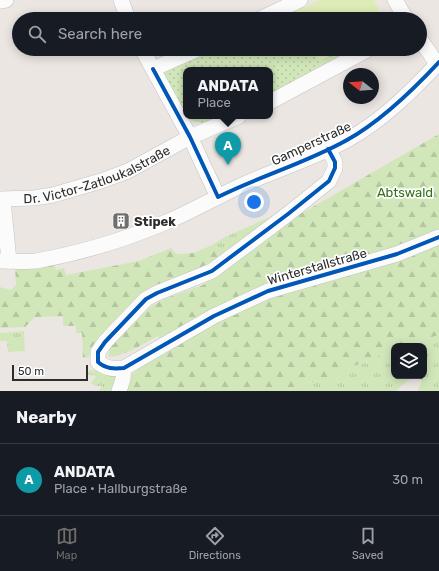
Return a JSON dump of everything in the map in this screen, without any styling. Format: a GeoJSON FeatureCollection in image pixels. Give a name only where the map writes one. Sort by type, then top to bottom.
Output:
{"type":"FeatureCollection","features":[{"type":"Feature","properties":{"kind":"street"},"geometry":{"type":"LineString","coordinates":[[0,1],[6,0]]}},
{"type":"Feature","properties":{"kind":"street"},"geometry":{"type":"LineString","coordinates":[[121,0],[125,12]]}},
{"type":"Feature","properties":{"kind":"street"},"geometry":{"type":"LineString","coordinates":[[275,12],[300,0]]}},
{"type":"Feature","properties":{"kind":"street"},"geometry":{"type":"LineString","coordinates":[[395,0],[402,12]]}},
{"type":"Feature","properties":{"kind":"street"},"geometry":{"type":"LineString","coordinates":[[427,48],[438,63]]}},
{"type":"Feature","properties":{"kind":"street"},"geometry":{"type":"LineString","coordinates":[[146,56],[190,137],[218,196]]}},
{"type":"Feature","properties":{"kind":"street"},"geometry":{"type":"LineString","coordinates":[[153,69],[182,56]]}},
{"type":"Feature","properties":{"kind":"street"},"geometry":{"type":"LineString","coordinates":[[273,100],[356,56]]}},
{"type":"Feature","properties":{"kind":"street","name":"Gamperstraße"},"geometry":{"type":"LineString","coordinates":[[5,261],[35,261],[92,248],[165,223],[218,196],[328,149],[347,140],[370,125],[418,84],[438,63]]}},
{"type":"Feature","properties":{"kind":"street","name":"Dr. Victor-Zatloukalstraße"},"geometry":{"type":"LineString","coordinates":[[2,200],[53,195],[101,181],[128,171],[190,137],[232,119]]}},
{"type":"Feature","properties":{"kind":"street"},"geometry":{"type":"LineString","coordinates":[[119,391],[123,379],[124,368],[113,369],[98,362],[98,352],[113,332],[146,299],[157,293],[212,271],[329,181],[336,168],[335,162],[328,149]]}},
{"type":"Feature","properties":{"kind":"street"},"geometry":{"type":"LineString","coordinates":[[2,200],[5,261]]}},
{"type":"Feature","properties":{"kind":"street","name":"Winterstallstraße"},"geometry":{"type":"LineString","coordinates":[[124,368],[214,316],[268,291],[397,254],[439,237]]}},
{"type":"Feature","properties":{"kind":"green space"},"geometry":{"type":"Polygon","coordinates":[[[320,0],[374,0],[380,12],[295,12],[320,0]]]}},
{"type":"Feature","properties":{"kind":"green space"},"geometry":{"type":"Polygon","coordinates":[[[292,8],[295,12],[283,12],[292,8]]]}},
{"type":"Feature","properties":{"kind":"green space"},"geometry":{"type":"Polygon","coordinates":[[[190,56],[316,56],[323,70],[273,94],[273,67],[183,67],[183,114],[178,107],[163,75],[167,67],[190,56]]]}},
{"type":"Feature","properties":{"kind":"green space"},"geometry":{"type":"Polygon","coordinates":[[[316,56],[329,56],[319,61],[316,56]]]}},
{"type":"Feature","properties":{"kind":"green space"},"geometry":{"type":"Polygon","coordinates":[[[329,56],[349,56],[323,70],[319,61],[329,56]]]}},
{"type":"Feature","properties":{"kind":"green space"},"geometry":{"type":"Polygon","coordinates":[[[190,119],[218,119],[201,122],[190,119]]]}},
{"type":"Feature","properties":{"kind":"green space","name":"Abtswald"},"geometry":{"type":"Polygon","coordinates":[[[439,134],[439,335],[411,343],[391,343],[391,350],[352,367],[336,379],[307,383],[285,391],[125,391],[131,375],[160,352],[161,343],[158,336],[128,352],[108,357],[111,344],[140,313],[164,299],[203,285],[285,223],[439,134]]]}},
{"type":"Feature","properties":{"kind":"green space"},"geometry":{"type":"Polygon","coordinates":[[[279,213],[224,253],[219,248],[210,246],[225,237],[279,213]]]}},
{"type":"Feature","properties":{"kind":"green space"},"geometry":{"type":"Polygon","coordinates":[[[210,246],[219,248],[224,253],[199,269],[149,289],[133,301],[97,339],[89,357],[83,358],[82,333],[76,333],[76,326],[63,326],[63,316],[35,317],[25,327],[0,328],[0,287],[11,290],[16,285],[15,265],[54,264],[56,270],[64,268],[66,275],[139,261],[171,248],[176,254],[193,253],[210,246]]]}},
{"type":"Feature","properties":{"kind":"green space"},"geometry":{"type":"Polygon","coordinates":[[[24,331],[25,351],[8,352],[7,341],[0,341],[0,333],[24,331]]]}},
{"type":"Feature","properties":{"kind":"green space"},"geometry":{"type":"Polygon","coordinates":[[[439,335],[439,391],[419,391],[418,389],[422,382],[420,379],[427,379],[427,343],[411,343],[439,335]]]}},
{"type":"Feature","properties":{"kind":"green space"},"geometry":{"type":"Polygon","coordinates":[[[391,350],[391,379],[412,379],[396,391],[285,391],[307,383],[336,379],[352,367],[391,350]]]}},
{"type":"Feature","properties":{"kind":"green space"},"geometry":{"type":"Polygon","coordinates":[[[90,370],[115,373],[119,378],[116,391],[99,391],[102,386],[95,386],[91,383],[96,376],[86,374],[90,370]]]}},
{"type":"Feature","properties":{"kind":"cycle path"},"geometry":{"type":"LineString","coordinates":[[153,69],[190,137],[218,197],[250,182],[315,156],[347,140],[372,124],[396,105],[439,62]]}},
{"type":"Feature","properties":{"kind":"cycle path"},"geometry":{"type":"LineString","coordinates":[[328,149],[335,162],[335,168],[329,181],[212,271],[157,293],[146,299],[105,342],[98,352],[98,362],[110,368],[124,368],[214,316],[268,291],[397,254],[439,237]]}},
{"type":"Feature","properties":{"kind":"place","name":"ANDATA"},"geometry":{"type":"Point","coordinates":[228,165]}},
{"type":"Feature","properties":{"kind":"place","name":"Stipek"},"geometry":{"type":"Point","coordinates":[121,221]}}]}
